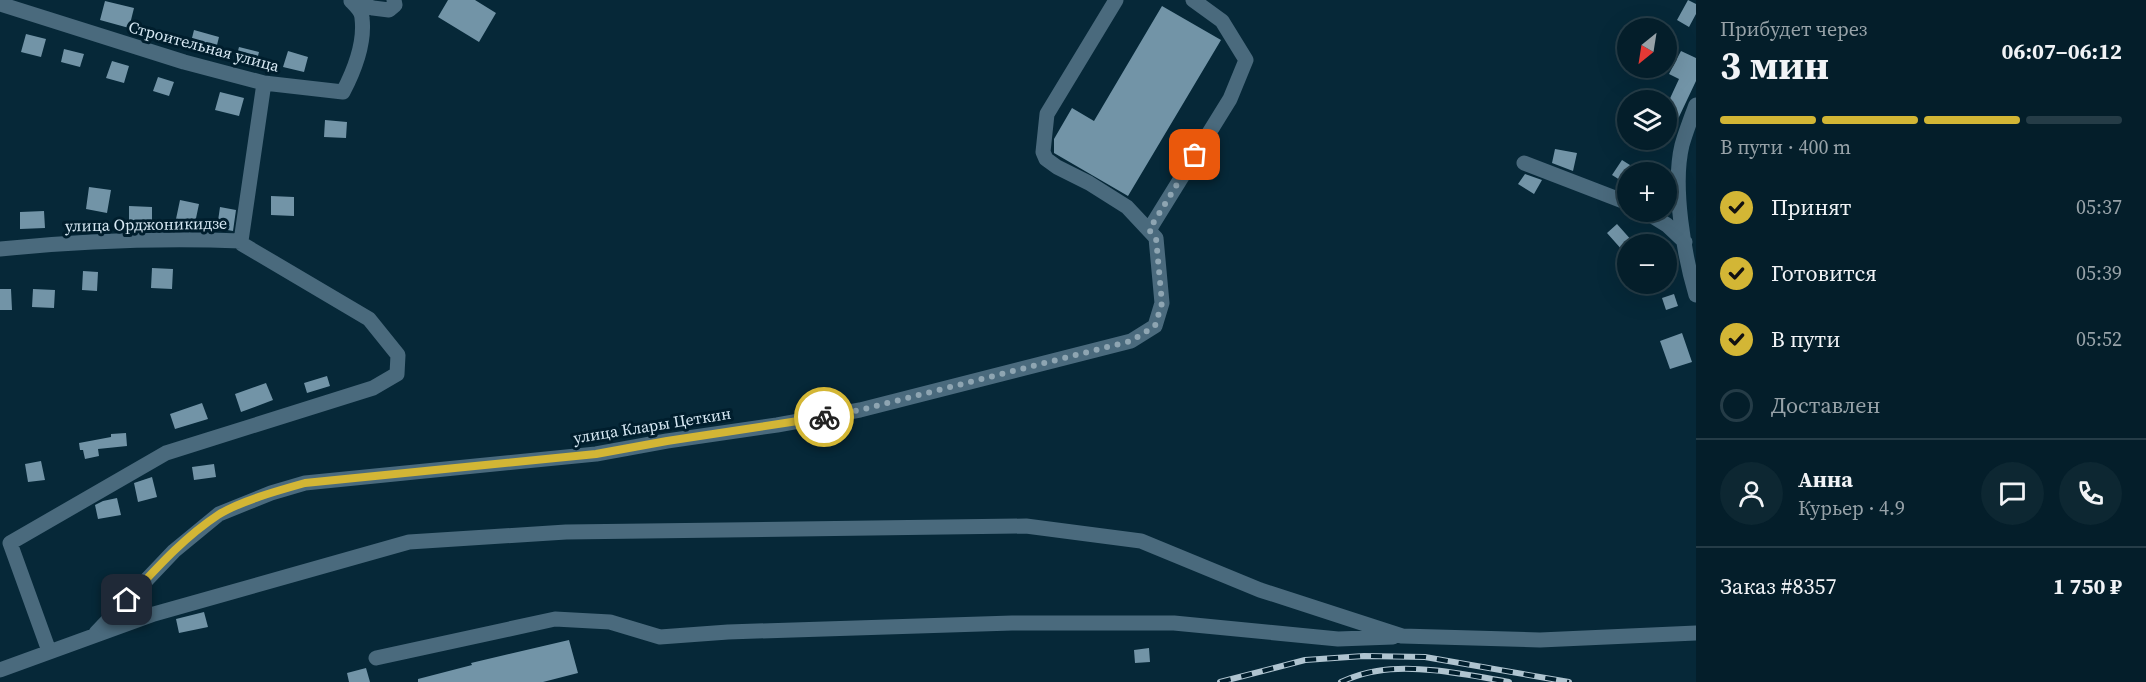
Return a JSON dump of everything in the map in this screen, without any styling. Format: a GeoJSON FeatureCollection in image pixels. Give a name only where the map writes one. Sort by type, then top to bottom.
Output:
{"type":"FeatureCollection","features":[{"type":"Feature","properties":{"kind":"street"},"geometry":{"type":"LineString","coordinates":[[350,1],[389,10],[395,5],[394,0]]}},
{"type":"Feature","properties":{"kind":"street","name":"улица Клары Цеткин"},"geometry":{"type":"LineString","coordinates":[[95,634],[174,551],[219,514],[271,493],[305,483],[596,454],[777,425],[860,410],[1131,341],[1155,326],[1162,303],[1156,238],[1127,207],[1089,183],[1057,167],[1046,159],[1043,152],[1047,114],[1116,0]]}},
{"type":"Feature","properties":{"kind":"street"},"geometry":{"type":"LineString","coordinates":[[1193,0],[1222,21]]}},
{"type":"Feature","properties":{"kind":"street"},"geometry":{"type":"LineString","coordinates":[[1149,230],[1230,99],[1246,60],[1208,0]]}},
{"type":"Feature","properties":{"kind":"street","name":"Строительная улица"},"geometry":{"type":"LineString","coordinates":[[0,4],[184,62],[264,83],[343,92],[351,78],[361,39],[363,15],[350,1]]}},
{"type":"Feature","properties":{"kind":"street","name":"улица Орджоникидзе"},"geometry":{"type":"LineString","coordinates":[[0,249],[43,244],[176,239],[241,241],[264,83]]}},
{"type":"Feature","properties":{"kind":"street"},"geometry":{"type":"LineString","coordinates":[[1696,105],[1682,145],[1678,171],[1681,221],[1690,276],[1696,295]]}},
{"type":"Feature","properties":{"kind":"street"},"geometry":{"type":"LineString","coordinates":[[1524,163],[1617,199]]}},
{"type":"Feature","properties":{"kind":"street"},"geometry":{"type":"LineString","coordinates":[[1662,222],[1685,242]]}},
{"type":"Feature","properties":{"kind":"street"},"geometry":{"type":"LineString","coordinates":[[49,651],[10,543],[166,453],[373,388],[397,374],[398,355],[369,320],[242,244],[241,241]]}},
{"type":"Feature","properties":{"kind":"street"},"geometry":{"type":"LineString","coordinates":[[0,670],[154,614],[409,542],[566,532],[1026,526],[1141,541],[1260,590],[1401,636]]}},
{"type":"Feature","properties":{"kind":"street"},"geometry":{"type":"LineString","coordinates":[[376,658],[555,619],[610,622],[660,637],[728,632],[1012,623],[1174,623],[1338,639],[1401,636],[1540,640],[1696,633]]}},
{"type":"Feature","properties":{"kind":"building"},"geometry":{"type":"Polygon","coordinates":[[[448,0],[475,0],[496,13],[479,42],[438,17],[448,0]]]}},
{"type":"Feature","properties":{"kind":"building"},"geometry":{"type":"Polygon","coordinates":[[[1688,0],[1696,4],[1696,14],[1689,27],[1677,20],[1688,0]]]}},
{"type":"Feature","properties":{"kind":"building"},"geometry":{"type":"Polygon","coordinates":[[[105,1],[134,8],[129,28],[100,20],[105,1]]]}},
{"type":"Feature","properties":{"kind":"building"},"geometry":{"type":"Polygon","coordinates":[[[1162,6],[1221,40],[1128,196],[1054,153],[1054,139],[1072,108],[1094,121],[1162,6]]]}},
{"type":"Feature","properties":{"kind":"building"},"geometry":{"type":"Polygon","coordinates":[[[194,30],[219,37],[214,57],[189,50],[194,30]]]}},
{"type":"Feature","properties":{"kind":"building"},"geometry":{"type":"Polygon","coordinates":[[[26,34],[46,39],[41,57],[21,52],[26,34]]]}},
{"type":"Feature","properties":{"kind":"building"},"geometry":{"type":"Polygon","coordinates":[[[239,47],[259,52],[255,68],[235,62],[239,47]]]}},
{"type":"Feature","properties":{"kind":"building"},"geometry":{"type":"Polygon","coordinates":[[[64,49],[84,54],[80,67],[61,62],[64,49]]]}},
{"type":"Feature","properties":{"kind":"building"},"geometry":{"type":"Polygon","coordinates":[[[288,51],[308,57],[304,72],[283,67],[288,51]]]}},
{"type":"Feature","properties":{"kind":"building"},"geometry":{"type":"Polygon","coordinates":[[[1681,51],[1696,58],[1696,81],[1678,119],[1677,90],[1674,90],[1679,79],[1677,78],[1677,59],[1681,51]]]}},
{"type":"Feature","properties":{"kind":"building"},"geometry":{"type":"Polygon","coordinates":[[[112,61],[129,66],[124,83],[106,78],[112,61]]]}},
{"type":"Feature","properties":{"kind":"building"},"geometry":{"type":"Polygon","coordinates":[[[158,77],[174,82],[169,96],[153,91],[158,77]]]}},
{"type":"Feature","properties":{"kind":"building"},"geometry":{"type":"Polygon","coordinates":[[[220,92],[244,98],[239,116],[215,110],[220,92]]]}},
{"type":"Feature","properties":{"kind":"building"},"geometry":{"type":"Polygon","coordinates":[[[325,120],[347,122],[346,138],[324,137],[325,120]]]}},
{"type":"Feature","properties":{"kind":"building"},"geometry":{"type":"Polygon","coordinates":[[[1555,149],[1577,153],[1573,171],[1552,163],[1555,149]]]}},
{"type":"Feature","properties":{"kind":"building"},"geometry":{"type":"Polygon","coordinates":[[[1617,168],[1617,178],[1612,175],[1617,168]]]}},
{"type":"Feature","properties":{"kind":"building"},"geometry":{"type":"Polygon","coordinates":[[[1525,174],[1542,180],[1534,194],[1518,184],[1525,174]]]}},
{"type":"Feature","properties":{"kind":"building"},"geometry":{"type":"Polygon","coordinates":[[[89,187],[111,190],[107,213],[86,209],[89,187]]]}},
{"type":"Feature","properties":{"kind":"building"},"geometry":{"type":"Polygon","coordinates":[[[271,196],[294,197],[294,216],[271,215],[271,196]]]}},
{"type":"Feature","properties":{"kind":"building"},"geometry":{"type":"Polygon","coordinates":[[[180,200],[199,204],[195,223],[176,219],[180,200]]]}},
{"type":"Feature","properties":{"kind":"building"},"geometry":{"type":"Polygon","coordinates":[[[129,206],[152,207],[152,225],[129,225],[129,206]]]}},
{"type":"Feature","properties":{"kind":"building"},"geometry":{"type":"Polygon","coordinates":[[[220,207],[236,210],[233,231],[217,228],[220,207]]]}},
{"type":"Feature","properties":{"kind":"building"},"geometry":{"type":"Polygon","coordinates":[[[44,211],[45,228],[20,229],[20,212],[44,211]]]}},
{"type":"Feature","properties":{"kind":"building"},"geometry":{"type":"Polygon","coordinates":[[[1617,224],[1626,234],[1617,234],[1617,244],[1607,233],[1617,224]]]}},
{"type":"Feature","properties":{"kind":"building"},"geometry":{"type":"Polygon","coordinates":[[[152,268],[173,269],[172,289],[151,288],[152,268]]]}},
{"type":"Feature","properties":{"kind":"building"},"geometry":{"type":"Polygon","coordinates":[[[83,271],[98,272],[97,291],[82,290],[83,271]]]}},
{"type":"Feature","properties":{"kind":"building"},"geometry":{"type":"Polygon","coordinates":[[[0,289],[11,289],[12,310],[0,310],[0,289]]]}},
{"type":"Feature","properties":{"kind":"building"},"geometry":{"type":"Polygon","coordinates":[[[33,289],[55,290],[54,308],[32,307],[33,289]]]}},
{"type":"Feature","properties":{"kind":"building"},"geometry":{"type":"Polygon","coordinates":[[[1674,294],[1678,306],[1666,310],[1662,298],[1674,294]]]}},
{"type":"Feature","properties":{"kind":"building"},"geometry":{"type":"Polygon","coordinates":[[[1682,333],[1692,362],[1670,369],[1660,341],[1682,333]]]}},
{"type":"Feature","properties":{"kind":"building"},"geometry":{"type":"Polygon","coordinates":[[[327,376],[330,386],[307,393],[304,383],[327,376]]]}},
{"type":"Feature","properties":{"kind":"building"},"geometry":{"type":"Polygon","coordinates":[[[266,383],[273,400],[241,412],[235,394],[266,383]]]}},
{"type":"Feature","properties":{"kind":"building"},"geometry":{"type":"Polygon","coordinates":[[[202,403],[208,419],[175,429],[170,414],[202,403]]]}},
{"type":"Feature","properties":{"kind":"building"},"geometry":{"type":"Polygon","coordinates":[[[126,433],[127,446],[98,449],[99,456],[85,459],[83,450],[80,450],[79,443],[111,437],[111,434],[126,433]]]}},
{"type":"Feature","properties":{"kind":"building"},"geometry":{"type":"Polygon","coordinates":[[[41,461],[45,480],[28,482],[25,464],[41,461]]]}},
{"type":"Feature","properties":{"kind":"building"},"geometry":{"type":"Polygon","coordinates":[[[214,464],[216,477],[194,480],[192,467],[214,464]]]}},
{"type":"Feature","properties":{"kind":"building"},"geometry":{"type":"Polygon","coordinates":[[[152,477],[157,497],[138,502],[134,483],[152,477]]]}},
{"type":"Feature","properties":{"kind":"building"},"geometry":{"type":"Polygon","coordinates":[[[117,498],[121,515],[98,519],[95,505],[117,498]]]}},
{"type":"Feature","properties":{"kind":"building"},"geometry":{"type":"Polygon","coordinates":[[[204,612],[208,627],[179,633],[176,619],[204,612]]]}},
{"type":"Feature","properties":{"kind":"building"},"geometry":{"type":"Polygon","coordinates":[[[569,640],[578,673],[543,682],[418,682],[418,679],[472,665],[471,663],[569,640]]]}},
{"type":"Feature","properties":{"kind":"building"},"geometry":{"type":"Polygon","coordinates":[[[1149,648],[1150,662],[1135,663],[1134,650],[1149,648]]]}},
{"type":"Feature","properties":{"kind":"building"},"geometry":{"type":"Polygon","coordinates":[[[366,668],[370,682],[349,682],[347,673],[366,668]]]}},
{"type":"Feature","properties":{"kind":"railway"},"geometry":{"type":"LineString","coordinates":[[1220,682],[1305,660],[1364,656],[1425,657],[1569,682]]}},
{"type":"Feature","properties":{"kind":"railway"},"geometry":{"type":"LineString","coordinates":[[1341,682],[1358,675],[1392,669],[1443,671],[1509,682]]}},
{"type":"Feature","properties":{"kind":"way so far"},"geometry":{"type":"LineString","coordinates":[[824,417],[860,410],[1131,341],[1155,326],[1162,303],[1156,238],[1149,230],[1195,155]]}},
{"type":"Feature","properties":{"kind":"route"},"geometry":{"type":"LineString","coordinates":[[127,600],[174,551],[219,514],[271,493],[305,483],[596,454],[824,417]]}}]}
